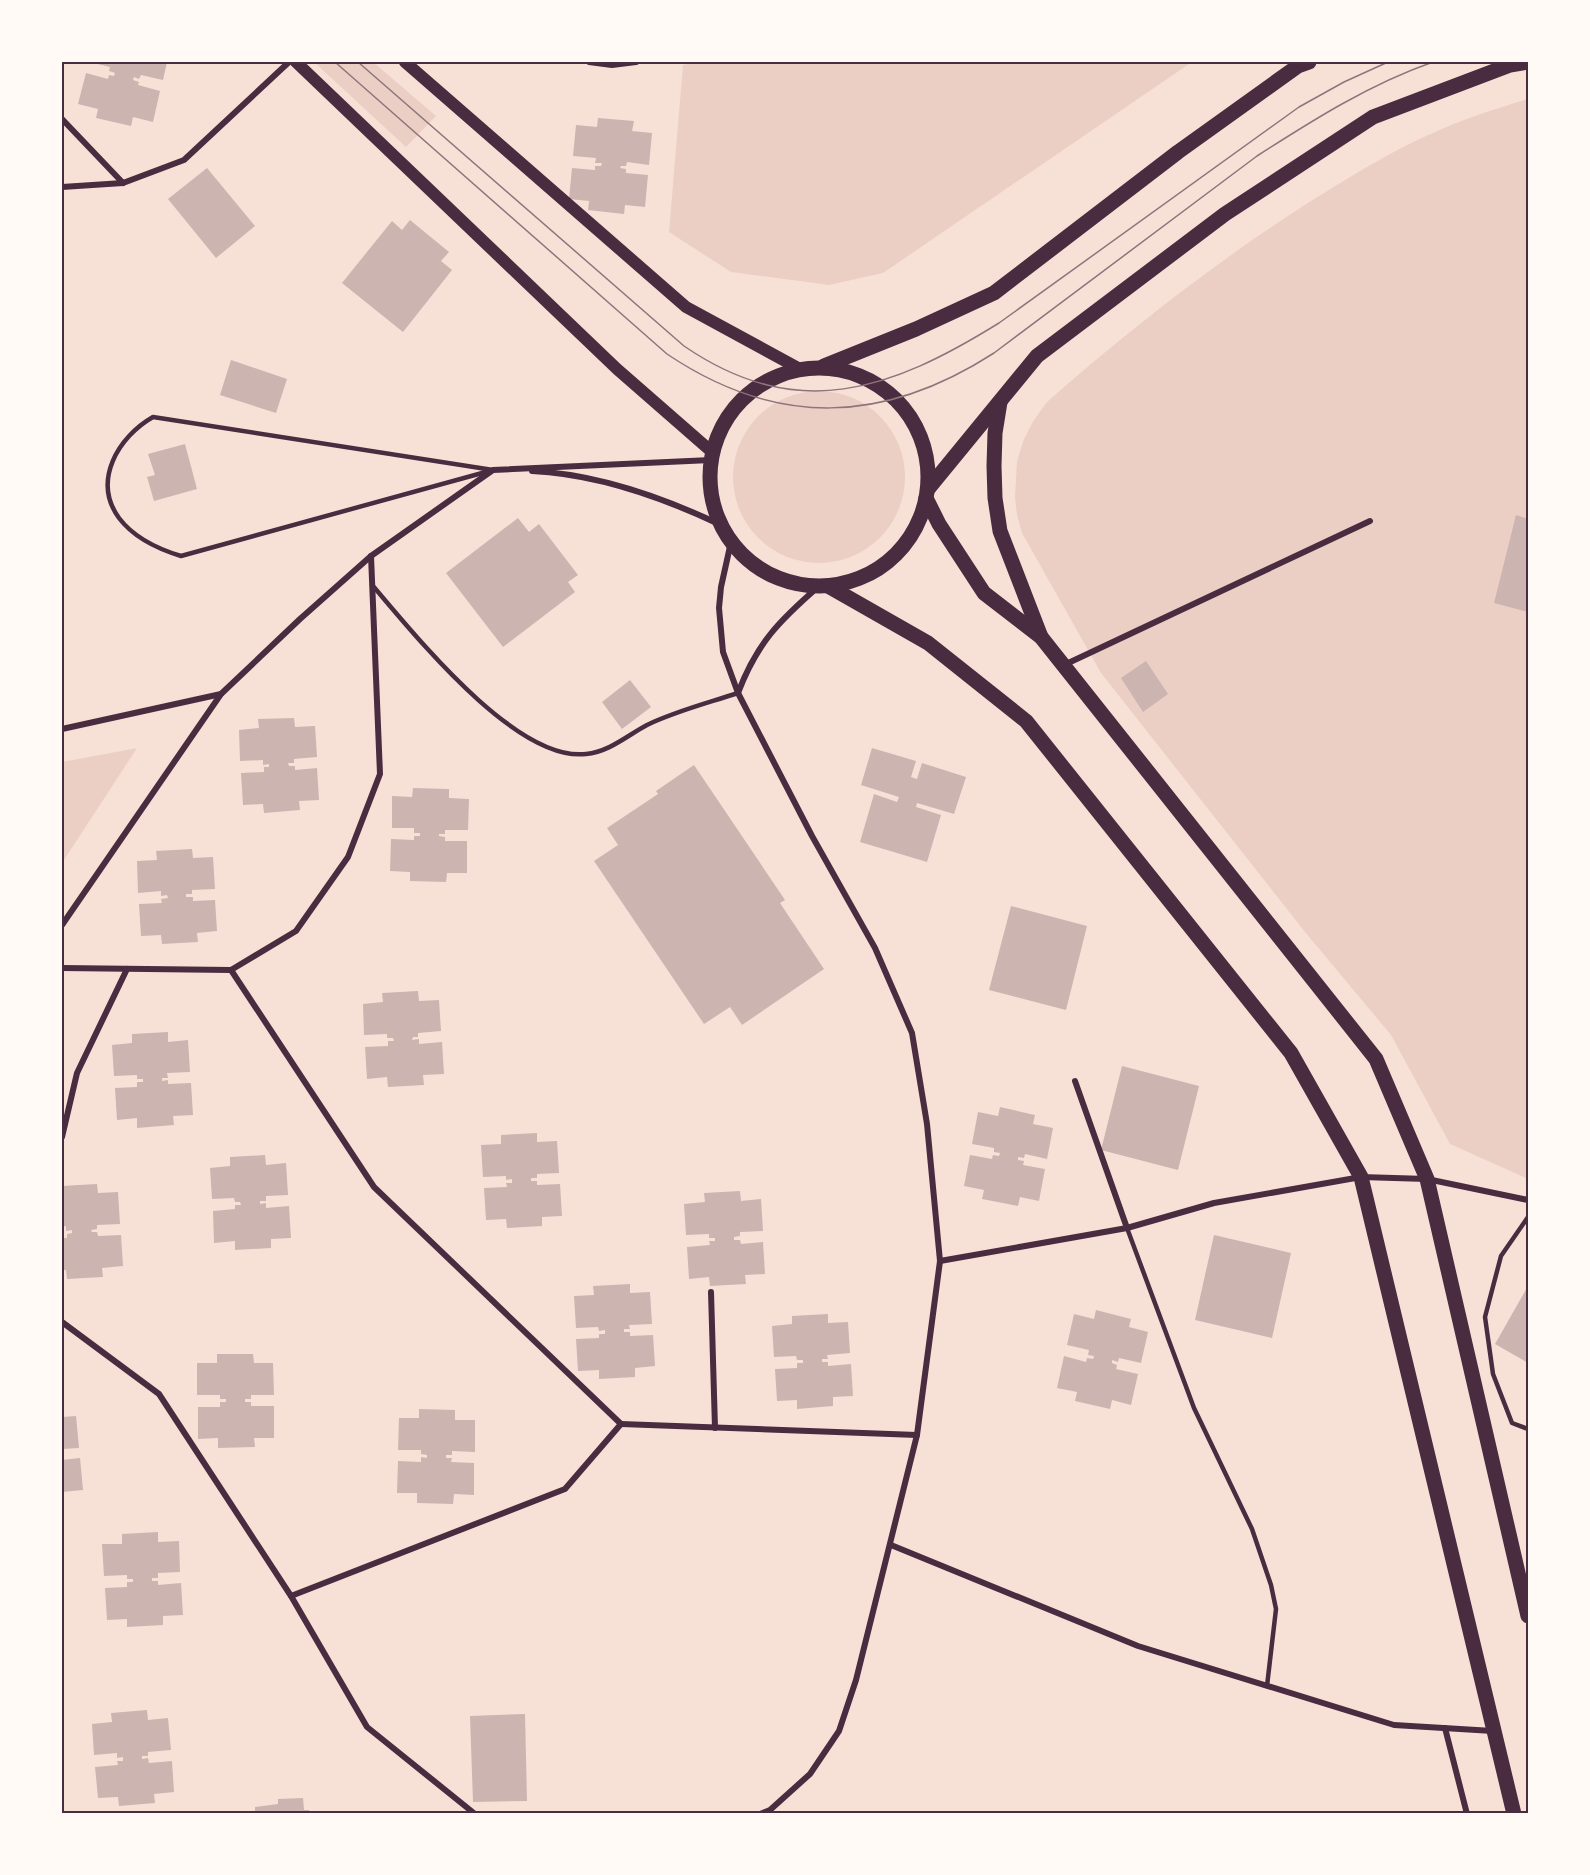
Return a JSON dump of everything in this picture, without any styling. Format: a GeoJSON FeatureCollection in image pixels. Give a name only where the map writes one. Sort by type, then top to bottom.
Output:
{"type":"FeatureCollection","features":[{"type":"Feature","properties":{"kind":"main road"},"geometry":{"type":"LineString","coordinates":[[296,62],[617,369],[712,456]]}},
{"type":"Feature","properties":{"kind":"main road"},"geometry":{"type":"LineString","coordinates":[[405,62],[686,307],[800,369]]}},
{"type":"Feature","properties":{"kind":"main road"},"geometry":{"type":"LineString","coordinates":[[927,494],[1037,356],[1225,214],[1373,117],[1510,65],[1528,62]]}},
{"type":"Feature","properties":{"kind":"main road"},"geometry":{"type":"LineString","coordinates":[[820,368],[916,329],[994,293],[1178,152],[1302,63]]}},
{"type":"Feature","properties":{"kind":"main road"},"geometry":{"type":"LineString","coordinates":[[800,369],[840,370],[860,375],[878,385],[904,409],[925,448],[928,468],[927,494],[917,527],[906,545],[892,559],[876,571],[858,580],[823,586],[798,585],[760,570],[731,542],[713,506],[710,486],[712,456],[722,427],[732,410],[762,383],[780,374],[800,369]]}},
{"type":"Feature","properties":{"kind":"main road"},"geometry":{"type":"LineString","coordinates":[[1000,401],[995,433],[994,466],[995,498],[1000,531],[1041,637]]}},
{"type":"Feature","properties":{"kind":"main road"},"geometry":{"type":"LineString","coordinates":[[927,494],[939,524],[984,593],[1041,637],[1376,1059],[1427,1179],[1528,1616]]}},
{"type":"Feature","properties":{"kind":"main road"},"geometry":{"type":"LineString","coordinates":[[823,586],[928,643],[1026,721],[1292,1053],[1361,1177],[1514,1814]]}},
{"type":"Feature","properties":{"kind":"street"},"geometry":{"type":"LineString","coordinates":[[62,187],[123,183],[184,160],[289,62]]}},
{"type":"Feature","properties":{"kind":"street"},"geometry":{"type":"LineString","coordinates":[[589,62],[612,65],[636,62]]}},
{"type":"Feature","properties":{"kind":"street"},"geometry":{"type":"LineString","coordinates":[[62,119],[123,183]]}},
{"type":"Feature","properties":{"kind":"street"},"geometry":{"type":"LineString","coordinates":[[62,925],[221,694],[371,556],[493,470],[712,456]]}},
{"type":"Feature","properties":{"kind":"street"},"geometry":{"type":"LineString","coordinates":[[493,470],[559,475],[624,487],[689,510],[721,525]]}},
{"type":"Feature","properties":{"kind":"street"},"geometry":{"type":"LineString","coordinates":[[1064,665],[1370,521]]}},
{"type":"Feature","properties":{"kind":"street"},"geometry":{"type":"LineString","coordinates":[[731,542],[721,586],[720,629],[723,651],[738,693],[812,837],[875,948],[912,1033],[927,1124],[940,1262],[917,1435],[856,1680],[839,1731],[810,1774],[770,1810],[760,1814]]}},
{"type":"Feature","properties":{"kind":"street"},"geometry":{"type":"LineString","coordinates":[[62,968],[231,970],[296,932],[348,857],[380,774],[371,556]]}},
{"type":"Feature","properties":{"kind":"street"},"geometry":{"type":"LineString","coordinates":[[738,693],[747,670],[773,629],[823,586]]}},
{"type":"Feature","properties":{"kind":"street"},"geometry":{"type":"LineString","coordinates":[[62,729],[221,694]]}},
{"type":"Feature","properties":{"kind":"street"},"geometry":{"type":"LineString","coordinates":[[62,1137],[77,1073],[127,969]]}},
{"type":"Feature","properties":{"kind":"street"},"geometry":{"type":"LineString","coordinates":[[231,970],[374,1187],[621,1424],[917,1435]]}},
{"type":"Feature","properties":{"kind":"street"},"geometry":{"type":"LineString","coordinates":[[1075,1081],[1127,1228]]}},
{"type":"Feature","properties":{"kind":"street"},"geometry":{"type":"LineString","coordinates":[[940,1262],[1127,1228],[1214,1203],[1361,1177],[1427,1179],[1528,1200]]}},
{"type":"Feature","properties":{"kind":"street"},"geometry":{"type":"LineString","coordinates":[[711,1292],[715,1428]]}},
{"type":"Feature","properties":{"kind":"street"},"geometry":{"type":"LineString","coordinates":[[62,1322],[159,1394],[291,1596],[368,1727],[475,1814]]}},
{"type":"Feature","properties":{"kind":"street"},"geometry":{"type":"LineString","coordinates":[[291,1596],[565,1489],[621,1424]]}},
{"type":"Feature","properties":{"kind":"street"},"geometry":{"type":"LineString","coordinates":[[891,1545],[1138,1646],[1267,1686],[1394,1725],[1494,1731]]}},
{"type":"Feature","properties":{"kind":"street"},"geometry":{"type":"LineString","coordinates":[[1445,1728],[1467,1814]]}},
{"type":"Feature","properties":{"kind":"lane"},"geometry":{"type":"LineString","coordinates":[[153,417],[493,470],[181,556],[162,550],[129,529],[113,508],[108,482],[110,468],[122,443],[141,424],[153,417]]}},
{"type":"Feature","properties":{"kind":"lane"},"geometry":{"type":"LineString","coordinates":[[373,586],[429,652],[492,712],[539,745],[554,751],[568,755],[600,751],[663,718],[738,693]]}},
{"type":"Feature","properties":{"kind":"lane"},"geometry":{"type":"LineString","coordinates":[[1528,1217],[1500,1256],[1485,1317],[1493,1374],[1512,1422],[1528,1429]]}},
{"type":"Feature","properties":{"kind":"lane"},"geometry":{"type":"LineString","coordinates":[[1127,1228],[1194,1408],[1252,1529],[1271,1585],[1276,1609],[1267,1686]]}},
{"type":"Feature","properties":{"kind":"shaded area"},"geometry":{"type":"Polygon","coordinates":[[[314,62],[373,62],[436,116],[406,147],[314,62]]]}},
{"type":"Feature","properties":{"kind":"shaded area"},"geometry":{"type":"Polygon","coordinates":[[[696,62],[1192,62],[883,273],[829,285],[731,272],[669,232],[683,65],[696,62]]]}},
{"type":"Feature","properties":{"kind":"shaded area"},"geometry":{"type":"Polygon","coordinates":[[[1528,99],[1528,1179],[1450,1144],[1391,1035],[1305,932],[1101,673],[1022,533],[1015,497],[1017,461],[1024,439],[1047,402],[1175,297],[1276,224],[1375,162],[1442,129],[1528,99]]]}},
{"type":"Feature","properties":{"kind":"shaded area"},"geometry":{"type":"Polygon","coordinates":[[[819,391],[852,397],[867,405],[880,416],[891,429],[899,444],[905,477],[899,510],[891,525],[880,538],[867,549],[852,557],[819,563],[786,557],[771,549],[758,538],[747,525],[739,510],[733,477],[739,444],[747,429],[758,416],[771,405],[786,397],[819,391]]]}},
{"type":"Feature","properties":{"kind":"shaded area"},"geometry":{"type":"Polygon","coordinates":[[[137,748],[62,863],[62,762],[137,748]]]}},
{"type":"Feature","properties":{"kind":"building"},"geometry":{"type":"Polygon","coordinates":[[[89,62],[167,62],[163,80],[141,75],[139,79],[134,77],[133,80],[139,82],[138,85],[160,91],[153,122],[133,117],[131,126],[96,118],[98,109],[78,104],[86,73],[108,79],[109,75],[114,76],[115,73],[109,71],[110,67],[89,62]]]}},
{"type":"Feature","properties":{"kind":"building"},"geometry":{"type":"Polygon","coordinates":[[[598,118],[634,121],[632,131],[652,133],[649,165],[627,162],[626,166],[620,168],[626,169],[626,173],[648,175],[645,207],[625,205],[624,214],[588,210],[589,201],[569,199],[572,168],[595,170],[595,166],[601,166],[602,163],[595,163],[596,158],[573,156],[576,125],[597,127],[598,118]]]}},
{"type":"Feature","properties":{"kind":"building"},"geometry":{"type":"Polygon","coordinates":[[[207,168],[255,226],[216,258],[168,199],[207,168]]]}},
{"type":"Feature","properties":{"kind":"building"},"geometry":{"type":"Polygon","coordinates":[[[410,220],[449,252],[441,261],[452,270],[403,332],[342,283],[392,221],[402,230],[410,220]]]}},
{"type":"Feature","properties":{"kind":"building"},"geometry":{"type":"Polygon","coordinates":[[[231,360],[287,379],[276,413],[220,395],[231,360]]]}},
{"type":"Feature","properties":{"kind":"building"},"geometry":{"type":"Polygon","coordinates":[[[185,444],[197,489],[154,501],[147,477],[155,475],[148,454],[185,444]]]}},
{"type":"Feature","properties":{"kind":"building"},"geometry":{"type":"Polygon","coordinates":[[[1516,515],[1528,519],[1528,612],[1494,603],[1516,515]]]}},
{"type":"Feature","properties":{"kind":"building"},"geometry":{"type":"Polygon","coordinates":[[[518,518],[529,532],[539,524],[578,575],[568,582],[575,592],[503,647],[446,573],[518,518]]]}},
{"type":"Feature","properties":{"kind":"building"},"geometry":{"type":"Polygon","coordinates":[[[1146,661],[1168,694],[1143,712],[1121,678],[1146,661]]]}},
{"type":"Feature","properties":{"kind":"building"},"geometry":{"type":"Polygon","coordinates":[[[630,680],[651,707],[622,729],[602,702],[630,680]]]}},
{"type":"Feature","properties":{"kind":"building"},"geometry":{"type":"Polygon","coordinates":[[[294,718],[295,727],[315,726],[317,757],[294,759],[294,763],[288,763],[289,766],[295,766],[295,770],[317,768],[319,800],[299,801],[300,810],[264,813],[263,804],[243,805],[241,773],[264,772],[264,767],[269,767],[269,764],[263,765],[263,760],[240,761],[239,730],[259,728],[258,719],[294,718]]]}},
{"type":"Feature","properties":{"kind":"building"},"geometry":{"type":"Polygon","coordinates":[[[872,748],[916,761],[911,777],[917,779],[922,763],[966,777],[954,814],[917,803],[916,807],[941,815],[927,862],[860,842],[874,794],[897,802],[899,797],[861,785],[872,748]]]}},
{"type":"Feature","properties":{"kind":"building"},"geometry":{"type":"Polygon","coordinates":[[[694,765],[785,900],[780,903],[824,969],[742,1025],[730,1007],[704,1024],[594,861],[618,845],[607,828],[658,794],[656,791],[694,765]]]}},
{"type":"Feature","properties":{"kind":"building"},"geometry":{"type":"Polygon","coordinates":[[[413,788],[449,789],[449,798],[469,799],[468,830],[445,830],[445,834],[439,834],[445,837],[445,841],[467,841],[467,873],[447,873],[446,882],[410,881],[410,872],[390,871],[391,839],[414,840],[414,836],[420,836],[420,833],[414,833],[414,828],[392,828],[392,796],[412,797],[413,788]]]}},
{"type":"Feature","properties":{"kind":"building"},"geometry":{"type":"Polygon","coordinates":[[[192,849],[193,858],[213,857],[215,889],[192,890],[192,894],[186,894],[186,897],[193,897],[193,901],[215,900],[217,931],[197,933],[198,942],[162,944],[161,935],[141,936],[139,904],[162,903],[161,899],[168,898],[167,895],[161,896],[161,891],[138,893],[137,861],[157,860],[156,851],[192,849]]]}},
{"type":"Feature","properties":{"kind":"building"},"geometry":{"type":"Polygon","coordinates":[[[1011,906],[1087,926],[1066,1010],[989,990],[1011,906]]]}},
{"type":"Feature","properties":{"kind":"building"},"geometry":{"type":"Polygon","coordinates":[[[418,991],[419,1001],[439,1000],[441,1031],[418,1033],[418,1037],[413,1037],[412,1040],[419,1039],[419,1044],[442,1042],[444,1074],[423,1075],[424,1085],[388,1087],[387,1077],[367,1079],[365,1047],[388,1046],[388,1041],[394,1041],[393,1038],[387,1038],[387,1034],[364,1035],[363,1004],[383,1002],[382,993],[418,991]]]}},
{"type":"Feature","properties":{"kind":"building"},"geometry":{"type":"Polygon","coordinates":[[[168,1032],[168,1042],[188,1040],[190,1072],[167,1073],[168,1078],[162,1078],[162,1081],[168,1080],[168,1084],[191,1083],[193,1115],[173,1116],[174,1125],[137,1128],[137,1118],[117,1120],[115,1088],[137,1087],[137,1082],[143,1082],[143,1079],[137,1079],[137,1075],[114,1076],[112,1045],[132,1043],[132,1034],[168,1032]]]}},
{"type":"Feature","properties":{"kind":"building"},"geometry":{"type":"Polygon","coordinates":[[[1122,1066],[1199,1086],[1178,1170],[1101,1150],[1122,1066]]]}},
{"type":"Feature","properties":{"kind":"building"},"geometry":{"type":"Polygon","coordinates":[[[1000,1107],[1035,1115],[1033,1124],[1053,1128],[1047,1159],[1025,1154],[1024,1158],[1018,1157],[1018,1160],[1024,1161],[1023,1165],[1045,1169],[1039,1201],[1020,1197],[1018,1206],[982,1199],[984,1190],[964,1186],[970,1155],[992,1159],[993,1155],[999,1156],[1000,1153],[994,1152],[994,1148],[972,1144],[978,1112],[998,1116],[1000,1107]]]}},
{"type":"Feature","properties":{"kind":"building"},"geometry":{"type":"Polygon","coordinates":[[[537,1133],[537,1142],[557,1141],[559,1173],[537,1174],[537,1178],[531,1178],[531,1181],[537,1181],[537,1185],[560,1184],[562,1216],[542,1217],[542,1226],[507,1228],[506,1219],[486,1220],[484,1188],[507,1187],[506,1183],[512,1183],[512,1179],[506,1180],[506,1176],[483,1177],[481,1145],[501,1144],[501,1135],[537,1133]]]}},
{"type":"Feature","properties":{"kind":"building"},"geometry":{"type":"Polygon","coordinates":[[[265,1155],[266,1165],[286,1163],[288,1195],[266,1196],[266,1201],[260,1201],[260,1204],[266,1203],[266,1208],[289,1206],[291,1238],[271,1239],[271,1248],[235,1250],[235,1241],[214,1243],[213,1211],[235,1209],[235,1205],[241,1205],[240,1202],[235,1202],[234,1198],[212,1199],[210,1168],[230,1166],[230,1157],[265,1155]]]}},
{"type":"Feature","properties":{"kind":"building"},"geometry":{"type":"Polygon","coordinates":[[[97,1184],[98,1193],[118,1192],[120,1224],[97,1225],[97,1229],[91,1230],[97,1232],[98,1236],[121,1235],[123,1266],[102,1268],[103,1277],[67,1279],[66,1270],[62,1270],[62,1238],[67,1238],[67,1234],[72,1233],[72,1230],[66,1231],[66,1226],[62,1227],[62,1186],[97,1184]]]}},
{"type":"Feature","properties":{"kind":"building"},"geometry":{"type":"Polygon","coordinates":[[[740,1191],[741,1201],[761,1199],[763,1231],[740,1232],[740,1236],[734,1237],[734,1240],[740,1240],[741,1244],[763,1242],[765,1274],[745,1275],[746,1284],[710,1286],[709,1277],[689,1279],[687,1247],[710,1245],[709,1241],[715,1241],[715,1238],[709,1238],[709,1234],[686,1235],[684,1204],[705,1202],[704,1193],[740,1191]]]}},
{"type":"Feature","properties":{"kind":"building"},"geometry":{"type":"Polygon","coordinates":[[[1214,1235],[1291,1253],[1272,1338],[1195,1320],[1214,1235]]]}},
{"type":"Feature","properties":{"kind":"building"},"geometry":{"type":"Polygon","coordinates":[[[630,1284],[630,1293],[650,1292],[652,1324],[629,1325],[630,1329],[624,1329],[624,1332],[630,1332],[630,1336],[653,1335],[655,1366],[635,1368],[635,1377],[599,1379],[599,1370],[578,1371],[576,1339],[599,1338],[599,1334],[605,1334],[605,1330],[599,1331],[598,1327],[576,1328],[574,1296],[594,1295],[593,1286],[630,1284]]]}},
{"type":"Feature","properties":{"kind":"building"},"geometry":{"type":"Polygon","coordinates":[[[1528,1286],[1528,1363],[1495,1344],[1528,1286]]]}},
{"type":"Feature","properties":{"kind":"building"},"geometry":{"type":"Polygon","coordinates":[[[1096,1310],[1131,1319],[1129,1327],[1148,1332],[1141,1363],[1119,1358],[1118,1362],[1112,1360],[1112,1363],[1117,1365],[1116,1369],[1138,1374],[1131,1405],[1112,1400],[1110,1409],[1075,1401],[1077,1392],[1057,1388],[1064,1356],[1086,1362],[1087,1358],[1093,1359],[1094,1356],[1088,1355],[1089,1350],[1067,1345],[1074,1314],[1094,1319],[1096,1310]]]}},
{"type":"Feature","properties":{"kind":"building"},"geometry":{"type":"Polygon","coordinates":[[[828,1314],[828,1323],[848,1322],[850,1353],[827,1355],[828,1359],[822,1359],[822,1362],[828,1362],[828,1366],[851,1364],[853,1396],[833,1397],[833,1406],[797,1409],[797,1400],[777,1401],[775,1369],[797,1368],[797,1363],[803,1363],[803,1360],[797,1360],[796,1356],[774,1357],[772,1326],[792,1324],[792,1316],[828,1314]]]}},
{"type":"Feature","properties":{"kind":"building"},"geometry":{"type":"Polygon","coordinates":[[[217,1354],[253,1354],[254,1363],[273,1363],[274,1395],[251,1395],[251,1399],[245,1399],[245,1402],[251,1402],[251,1406],[274,1406],[274,1438],[254,1438],[255,1447],[218,1448],[218,1438],[198,1439],[198,1407],[220,1407],[220,1402],[226,1402],[226,1399],[220,1399],[220,1395],[197,1395],[197,1363],[217,1363],[217,1354]]]}},
{"type":"Feature","properties":{"kind":"building"},"geometry":{"type":"Polygon","coordinates":[[[419,1409],[455,1410],[455,1420],[475,1420],[475,1452],[452,1451],[452,1455],[446,1455],[446,1458],[452,1458],[451,1462],[474,1463],[474,1495],[454,1494],[453,1504],[417,1503],[417,1493],[397,1493],[398,1461],[421,1462],[421,1457],[427,1458],[427,1455],[421,1454],[421,1450],[398,1450],[399,1418],[419,1418],[419,1409]]]}},
{"type":"Feature","properties":{"kind":"building"},"geometry":{"type":"Polygon","coordinates":[[[76,1416],[79,1448],[62,1449],[62,1417],[76,1416]]]}},
{"type":"Feature","properties":{"kind":"building"},"geometry":{"type":"Polygon","coordinates":[[[80,1458],[83,1490],[62,1492],[62,1460],[80,1458]]]}},
{"type":"Feature","properties":{"kind":"building"},"geometry":{"type":"Polygon","coordinates":[[[158,1532],[158,1542],[179,1541],[180,1572],[158,1573],[158,1578],[152,1578],[152,1581],[158,1581],[158,1585],[181,1583],[183,1615],[163,1616],[163,1625],[127,1627],[127,1619],[107,1620],[105,1588],[127,1587],[127,1582],[133,1582],[133,1579],[127,1579],[127,1575],[104,1576],[102,1544],[122,1544],[122,1534],[158,1532]]]}},
{"type":"Feature","properties":{"kind":"building"},"geometry":{"type":"Polygon","coordinates":[[[147,1710],[148,1720],[168,1718],[171,1750],[148,1752],[148,1756],[142,1756],[142,1759],[148,1758],[149,1763],[172,1761],[174,1792],[154,1794],[155,1803],[119,1806],[118,1797],[98,1798],[95,1767],[118,1765],[117,1761],[123,1761],[123,1757],[117,1758],[117,1753],[94,1755],[92,1724],[112,1722],[111,1713],[147,1710]]]}},
{"type":"Feature","properties":{"kind":"building"},"geometry":{"type":"Polygon","coordinates":[[[525,1714],[527,1801],[473,1802],[470,1716],[525,1714]]]}},
{"type":"Feature","properties":{"kind":"building"},"geometry":{"type":"Polygon","coordinates":[[[303,1798],[304,1810],[309,1810],[309,1814],[255,1814],[255,1807],[278,1804],[278,1799],[303,1798]]]}},
{"type":"Feature","properties":{"kind":"tram line"},"geometry":{"type":"LineString","coordinates":[[335,62],[667,354],[708,378],[749,395],[790,405],[831,408],[871,404],[912,394],[953,376],[994,353],[1257,156],[1364,92],[1433,62]]}},
{"type":"Feature","properties":{"kind":"tram line"},"geometry":{"type":"LineString","coordinates":[[358,62],[684,346],[726,370],[766,385],[805,391],[844,389],[882,380],[920,366],[959,346],[999,323],[1299,107],[1344,82],[1388,62]]}}]}
